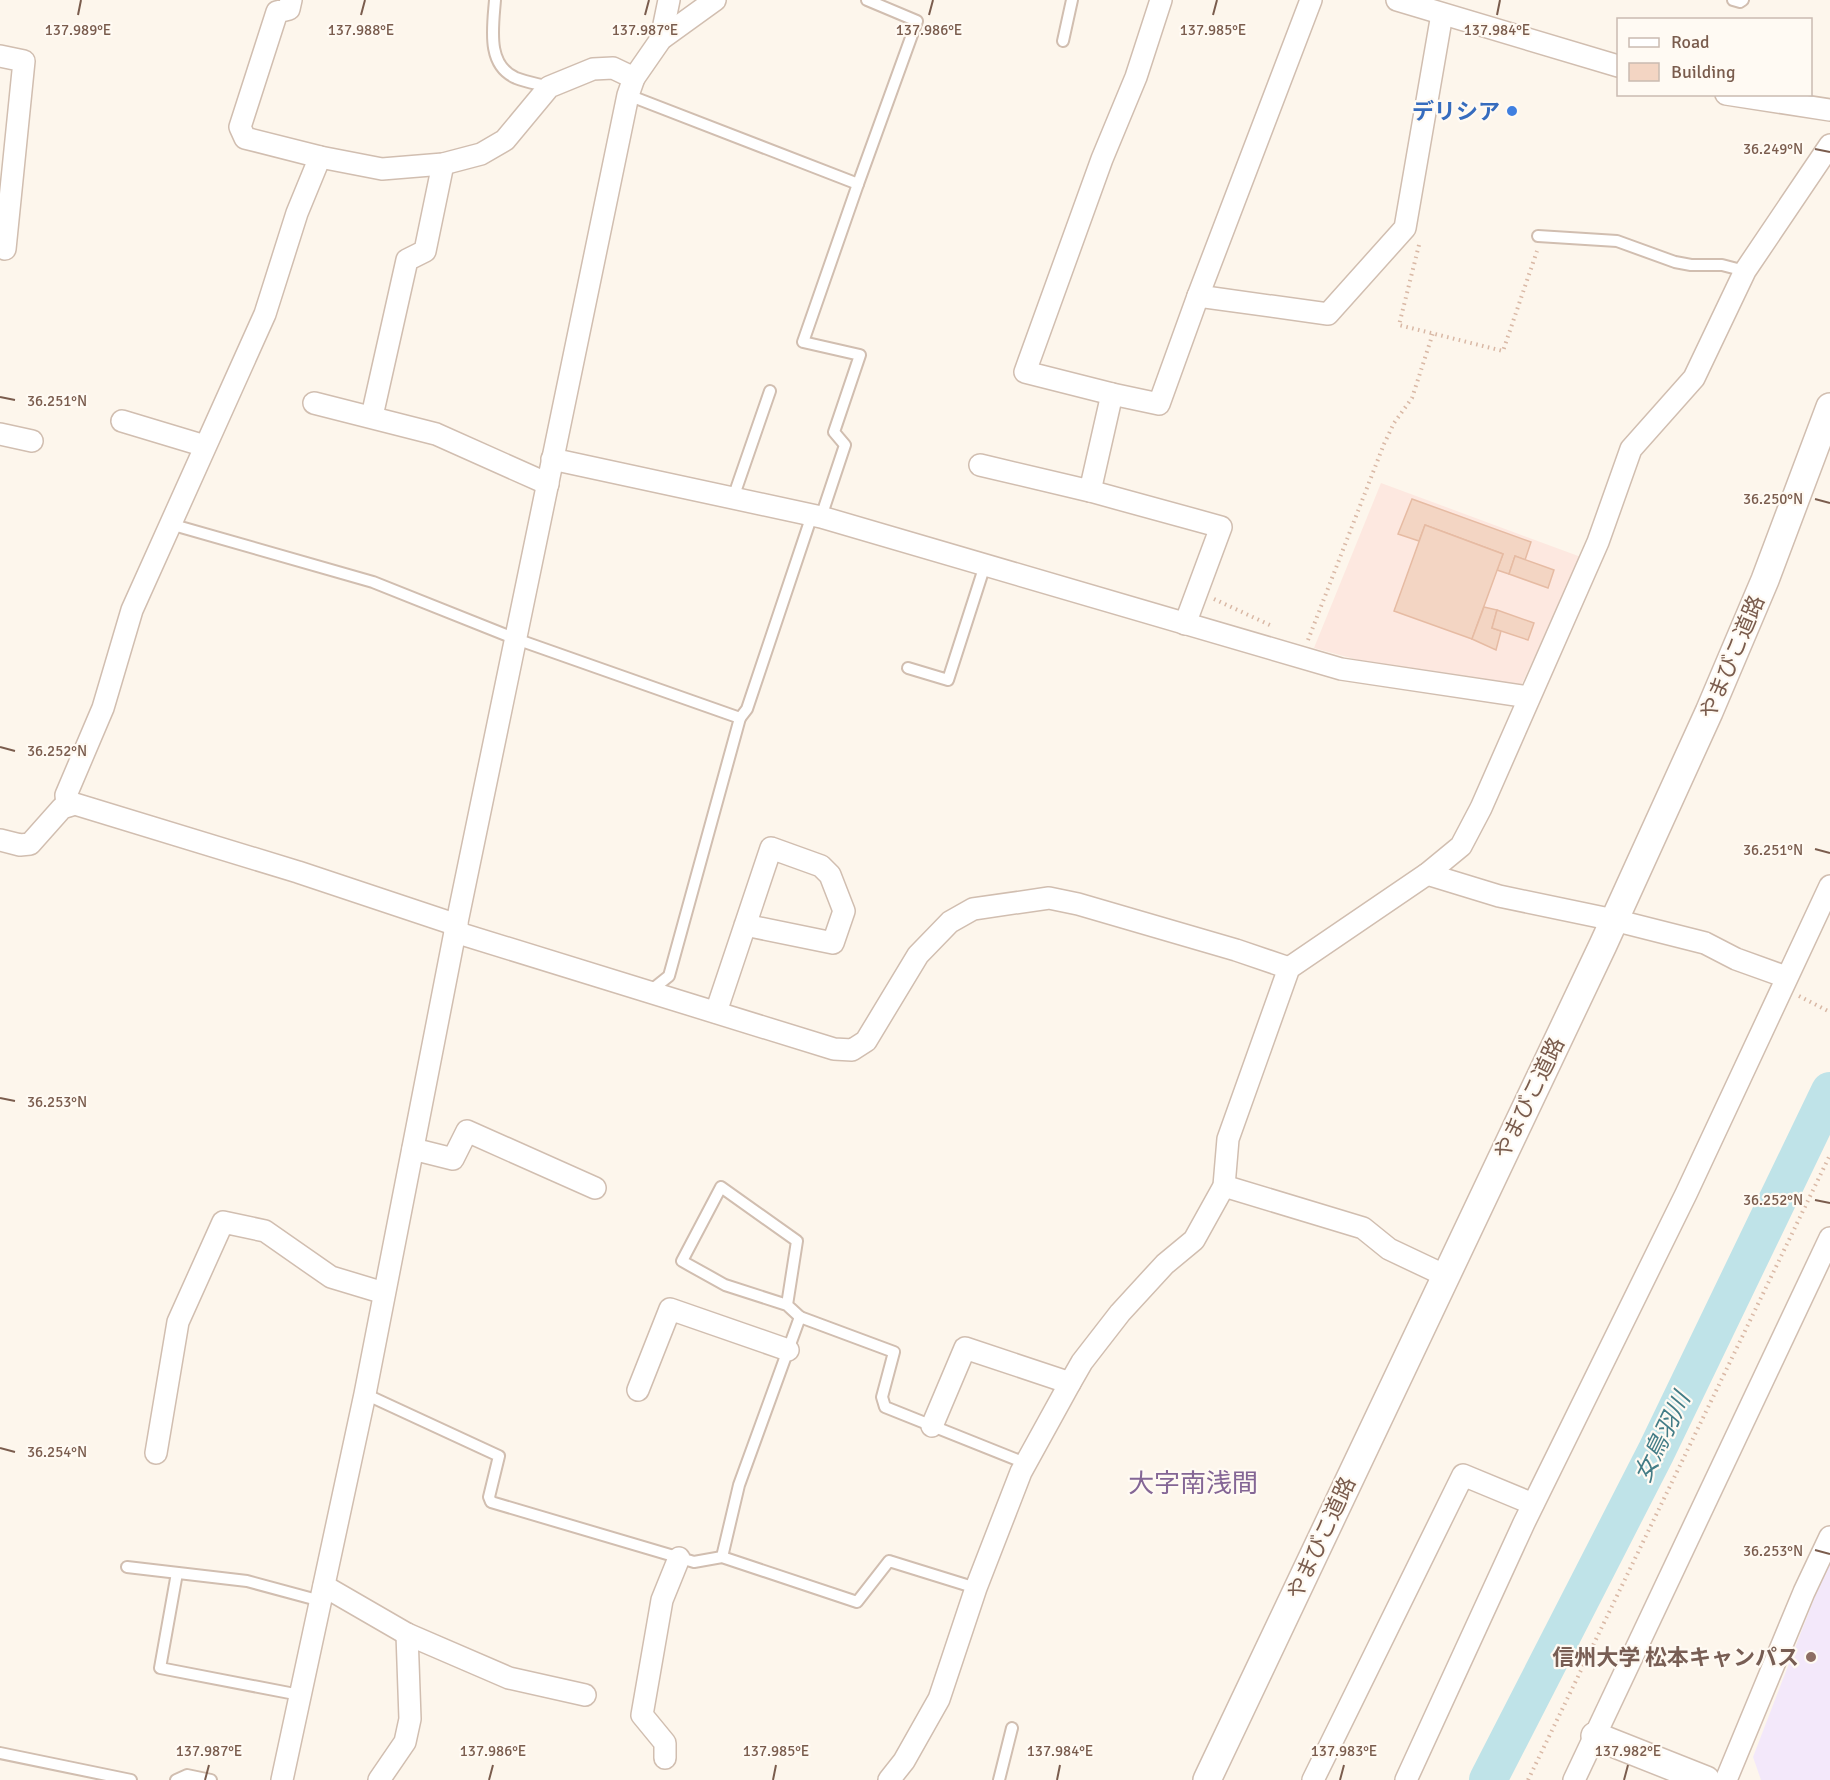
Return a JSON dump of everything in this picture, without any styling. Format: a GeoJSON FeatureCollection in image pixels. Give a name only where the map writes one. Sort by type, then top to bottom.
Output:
{"type":"FeatureCollection","features":[{"type":"Feature","properties":{"kind":"street"},"geometry":{"type":"LineString","coordinates":[[291,0],[289,9],[277,12],[240,126],[245,138],[320,158],[382,169],[443,164],[481,154],[505,140],[549,87],[593,69],[613,68],[631,87]]}},
{"type":"Feature","properties":{"kind":"street"},"geometry":{"type":"LineString","coordinates":[[282,1780],[365,1394],[456,928],[631,87],[661,39],[669,0]]}},
{"type":"Feature","properties":{"kind":"street"},"geometry":{"type":"LineString","coordinates":[[661,39],[715,0]]}},
{"type":"Feature","properties":{"kind":"street"},"geometry":{"type":"LineString","coordinates":[[1161,0],[1136,77],[1102,159],[1025,372],[1159,404],[1311,0]]}},
{"type":"Feature","properties":{"kind":"street"},"geometry":{"type":"LineString","coordinates":[[1396,0],[1617,66]]}},
{"type":"Feature","properties":{"kind":"street"},"geometry":{"type":"LineString","coordinates":[[1198,296],[1328,314],[1405,228],[1443,14]]}},
{"type":"Feature","properties":{"kind":"street"},"geometry":{"type":"LineString","coordinates":[[0,56],[24,61],[4,249]]}},
{"type":"Feature","properties":{"kind":"street"},"geometry":{"type":"LineString","coordinates":[[1739,96],[1830,110]]}},
{"type":"Feature","properties":{"kind":"street"},"geometry":{"type":"LineString","coordinates":[[889,1780],[904,1761],[939,1699],[976,1588],[1024,1464],[1082,1362],[1120,1313],[1165,1264],[1194,1240],[1224,1186],[1227,1139],[1289,968],[1427,874],[1461,846],[1481,808],[1598,542],[1632,449],[1694,378],[1745,271],[1828,154]]}},
{"type":"Feature","properties":{"kind":"street"},"geometry":{"type":"LineString","coordinates":[[67,806],[66,795],[103,708],[132,610],[265,314],[297,213],[320,158]]}},
{"type":"Feature","properties":{"kind":"street"},"geometry":{"type":"LineString","coordinates":[[372,416],[407,260],[424,251],[443,164]]}},
{"type":"Feature","properties":{"kind":"street"},"geometry":{"type":"LineString","coordinates":[[1090,491],[1112,394]]}},
{"type":"Feature","properties":{"kind":"street"},"geometry":{"type":"LineString","coordinates":[[314,402],[436,434],[548,484]]}},
{"type":"Feature","properties":{"kind":"street","name":"やまびこ道路"},"geometry":{"type":"LineString","coordinates":[[1206,1780],[1614,920],[1765,580],[1830,407]]}},
{"type":"Feature","properties":{"kind":"street"},"geometry":{"type":"LineString","coordinates":[[122,421],[205,446]]}},
{"type":"Feature","properties":{"kind":"street"},"geometry":{"type":"LineString","coordinates":[[0,434],[32,441]]}},
{"type":"Feature","properties":{"kind":"street"},"geometry":{"type":"LineString","coordinates":[[552,459],[816,516],[1341,669],[1529,697]]}},
{"type":"Feature","properties":{"kind":"street"},"geometry":{"type":"LineString","coordinates":[[980,465],[1090,491],[1221,527],[1185,624]]}},
{"type":"Feature","properties":{"kind":"street"},"geometry":{"type":"LineString","coordinates":[[0,840],[20,845],[30,844],[62,808],[75,804],[298,872],[648,993],[834,1049],[852,1050],[866,1041],[918,955],[950,922],[973,909],[1049,898],[1078,904],[1236,950],[1289,968]]}},
{"type":"Feature","properties":{"kind":"street"},"geometry":{"type":"LineString","coordinates":[[716,1012],[745,925],[771,848],[821,866],[830,875],[844,911],[833,944],[745,925]]}},
{"type":"Feature","properties":{"kind":"street"},"geometry":{"type":"LineString","coordinates":[[1427,874],[1499,896],[1614,920],[1705,943],[1788,985]]}},
{"type":"Feature","properties":{"kind":"street"},"geometry":{"type":"LineString","coordinates":[[1406,1780],[1533,1504],[1788,985],[1830,886]]}},
{"type":"Feature","properties":{"kind":"street"},"geometry":{"type":"LineString","coordinates":[[413,1149],[453,1159],[467,1131],[595,1188]]}},
{"type":"Feature","properties":{"kind":"street"},"geometry":{"type":"LineString","coordinates":[[1224,1186],[1363,1228],[1389,1249],[1444,1275]]}},
{"type":"Feature","properties":{"kind":"street"},"geometry":{"type":"LineString","coordinates":[[156,1453],[178,1322],[223,1222],[265,1231],[331,1277],[384,1293]]}},
{"type":"Feature","properties":{"kind":"street"},"geometry":{"type":"LineString","coordinates":[[1574,1780],[1830,1239]]}},
{"type":"Feature","properties":{"kind":"street"},"geometry":{"type":"LineString","coordinates":[[638,1390],[670,1309],[788,1350]]}},
{"type":"Feature","properties":{"kind":"street"},"geometry":{"type":"LineString","coordinates":[[932,1426],[965,1348],[1070,1383]]}},
{"type":"Feature","properties":{"kind":"street"},"geometry":{"type":"LineString","coordinates":[[1313,1780],[1463,1475],[1533,1504]]}},
{"type":"Feature","properties":{"kind":"street"},"geometry":{"type":"LineString","coordinates":[[1726,1780],[1804,1592],[1830,1537]]}},
{"type":"Feature","properties":{"kind":"street"},"geometry":{"type":"LineString","coordinates":[[665,1758],[664,1743],[642,1715],[662,1599],[679,1558]]}},
{"type":"Feature","properties":{"kind":"street"},"geometry":{"type":"LineString","coordinates":[[323,1593],[407,1634],[510,1678],[585,1695]]}},
{"type":"Feature","properties":{"kind":"street"},"geometry":{"type":"LineString","coordinates":[[379,1780],[405,1742],[410,1719],[407,1634]]}},
{"type":"Feature","properties":{"kind":"street"},"geometry":{"type":"LineString","coordinates":[[1595,1736],[1706,1780]]}},
{"type":"Feature","properties":{"kind":"lane"},"geometry":{"type":"LineString","coordinates":[[495,0],[493,51],[501,67],[515,78],[549,87]]}},
{"type":"Feature","properties":{"kind":"lane"},"geometry":{"type":"LineString","coordinates":[[648,993],[669,976],[740,718],[747,710],[816,516],[845,444],[834,432],[860,355],[803,342],[917,21],[867,0]]}},
{"type":"Feature","properties":{"kind":"lane"},"geometry":{"type":"LineString","coordinates":[[1063,40],[1072,0]]}},
{"type":"Feature","properties":{"kind":"lane"},"geometry":{"type":"LineString","coordinates":[[1733,0],[1740,2],[1743,0]]}},
{"type":"Feature","properties":{"kind":"lane"},"geometry":{"type":"LineString","coordinates":[[631,87],[858,184]]}},
{"type":"Feature","properties":{"kind":"lane"},"geometry":{"type":"LineString","coordinates":[[1540,236],[1617,241],[1675,262],[1691,265],[1722,265],[1745,271]]}},
{"type":"Feature","properties":{"kind":"lane"},"geometry":{"type":"LineString","coordinates":[[733,498],[770,391]]}},
{"type":"Feature","properties":{"kind":"lane"},"geometry":{"type":"LineString","coordinates":[[169,524],[373,582],[516,639],[740,718]]}},
{"type":"Feature","properties":{"kind":"lane"},"geometry":{"type":"LineString","coordinates":[[908,668],[948,680],[985,565]]}},
{"type":"Feature","properties":{"kind":"lane"},"geometry":{"type":"LineString","coordinates":[[787,1305],[797,1241],[721,1187],[682,1261],[724,1285],[787,1305],[800,1317],[894,1352],[882,1397],[885,1407],[1024,1464]]}},
{"type":"Feature","properties":{"kind":"lane"},"geometry":{"type":"LineString","coordinates":[[722,1557],[739,1485],[800,1317]]}},
{"type":"Feature","properties":{"kind":"lane"},"geometry":{"type":"LineString","coordinates":[[365,1394],[499,1456],[489,1497],[491,1502],[694,1562],[722,1557],[857,1602],[889,1561],[976,1588]]}},
{"type":"Feature","properties":{"kind":"lane"},"geometry":{"type":"LineString","coordinates":[[127,1567],[247,1581],[323,1593]]}},
{"type":"Feature","properties":{"kind":"lane"},"geometry":{"type":"LineString","coordinates":[[177,1573],[160,1668],[300,1695]]}},
{"type":"Feature","properties":{"kind":"lane"},"geometry":{"type":"LineString","coordinates":[[999,1780],[1012,1728]]}},
{"type":"Feature","properties":{"kind":"lane"},"geometry":{"type":"LineString","coordinates":[[0,1753],[131,1780]]}},
{"type":"Feature","properties":{"kind":"lane"},"geometry":{"type":"LineString","coordinates":[[176,1780],[187,1775],[211,1780]]}},
{"type":"Feature","properties":{"kind":"path"},"geometry":{"type":"LineString","coordinates":[[1405,228],[1421,237],[1399,325],[1503,351],[1540,236]]}},
{"type":"Feature","properties":{"kind":"path"},"geometry":{"type":"LineString","coordinates":[[1297,637],[1307,642],[1384,444],[1394,423],[1412,398],[1433,333]]}},
{"type":"Feature","properties":{"kind":"path"},"geometry":{"type":"LineString","coordinates":[[1197,591],[1277,628]]}},
{"type":"Feature","properties":{"kind":"path"},"geometry":{"type":"LineString","coordinates":[[1788,985],[1830,1012]]}},
{"type":"Feature","properties":{"kind":"path"},"geometry":{"type":"LineString","coordinates":[[1528,1780],[1830,1155]]}},
{"type":"Feature","properties":{"kind":"shaded area"},"geometry":{"type":"Polygon","coordinates":[[[1381,483],[1581,557],[1520,688],[1380,666],[1314,648],[1381,483]]]}},
{"type":"Feature","properties":{"kind":"shaded area","name":"信州大学 松本キャンパス"},"geometry":{"type":"Polygon","coordinates":[[[1830,1557],[1830,1780],[1761,1780],[1753,1757],[1830,1557]]]}},
{"type":"Feature","properties":{"kind":"building"},"geometry":{"type":"Polygon","coordinates":[[[1412,499],[1531,542],[1525,560],[1515,556],[1509,574],[1497,570],[1503,554],[1425,525],[1419,541],[1398,534],[1412,499]]]}},
{"type":"Feature","properties":{"kind":"building"},"geometry":{"type":"Polygon","coordinates":[[[1425,525],[1503,554],[1472,639],[1394,611],[1425,525]]]}},
{"type":"Feature","properties":{"kind":"building"},"geometry":{"type":"Polygon","coordinates":[[[1515,556],[1554,570],[1548,588],[1509,574],[1515,556]]]}},
{"type":"Feature","properties":{"kind":"building"},"geometry":{"type":"Polygon","coordinates":[[[1484,607],[1497,610],[1492,628],[1501,631],[1496,650],[1472,639],[1484,607]]]}},
{"type":"Feature","properties":{"kind":"building"},"geometry":{"type":"Polygon","coordinates":[[[1497,610],[1534,623],[1528,640],[1492,628],[1497,610]]]}},
{"type":"Feature","properties":{"kind":"waterway","name":"女鳥羽川"},"geometry":{"type":"LineString","coordinates":[[1488,1780],[1656,1452],[1830,1091]]}},
{"type":"Feature","properties":{"kind":"place","name":"デリシア"},"geometry":{"type":"Point","coordinates":[1512,111]}},
{"type":"Feature","properties":{"kind":"place","name":"信州大学 松本キャンパス"},"geometry":{"type":"Point","coordinates":[1811,1657]}},
{"type":"Feature","properties":{"kind":"district","name":"大字南浅間"},"geometry":{"type":"Point","coordinates":[1193,1484]}}]}
